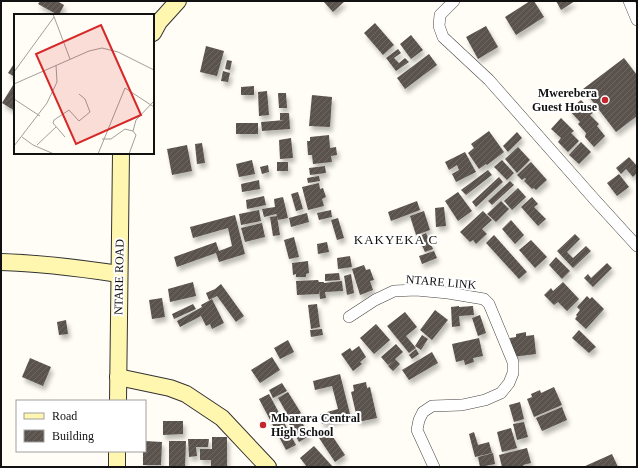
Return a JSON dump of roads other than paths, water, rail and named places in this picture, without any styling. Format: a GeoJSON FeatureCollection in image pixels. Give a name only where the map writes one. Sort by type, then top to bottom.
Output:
{"type":"FeatureCollection","features":[{"type":"Feature","properties":{"kind":"main road"},"geometry":{"type":"LineString","coordinates":[[154,31],[159,22],[178,1]]}},
{"type":"Feature","properties":{"kind":"main road","name":"NTARE ROAD"},"geometry":{"type":"LineString","coordinates":[[118,400],[121,154]]}},
{"type":"Feature","properties":{"kind":"main road"},"geometry":{"type":"LineString","coordinates":[[1,262],[25,262],[72,266],[119,274]]}},
{"type":"Feature","properties":{"kind":"main road"},"geometry":{"type":"LineString","coordinates":[[118,376],[170,388],[186,394],[222,418],[268,467]]}},
{"type":"Feature","properties":{"kind":"main road"},"geometry":{"type":"LineString","coordinates":[[117,452],[117,467]]}},
{"type":"Feature","properties":{"kind":"street"},"geometry":{"type":"LineString","coordinates":[[454,1],[440,15],[439,26],[443,37],[489,80],[637,246]]}},
{"type":"Feature","properties":{"kind":"street"},"geometry":{"type":"LineString","coordinates":[[629,1],[637,20]]}},
{"type":"Feature","properties":{"kind":"street","name":"NTARE LINK"},"geometry":{"type":"LineString","coordinates":[[349,317],[375,300],[394,292],[416,290],[448,294],[484,299],[489,304],[513,362],[513,373],[509,383],[500,393],[485,400],[462,405],[432,406],[423,412],[419,420],[417,430],[434,467]]}},
{"type":"Feature","properties":{"kind":"place","name":"Mwerebera Guest House"},"geometry":{"type":"Point","coordinates":[605,100]}},
{"type":"Feature","properties":{"kind":"place","name":"Mbarara Central High School"},"geometry":{"type":"Point","coordinates":[263,425]}},
{"type":"Feature","properties":{"kind":"district","name":"KAKYEKA C"},"geometry":{"type":"Point","coordinates":[396,239]}}]}
